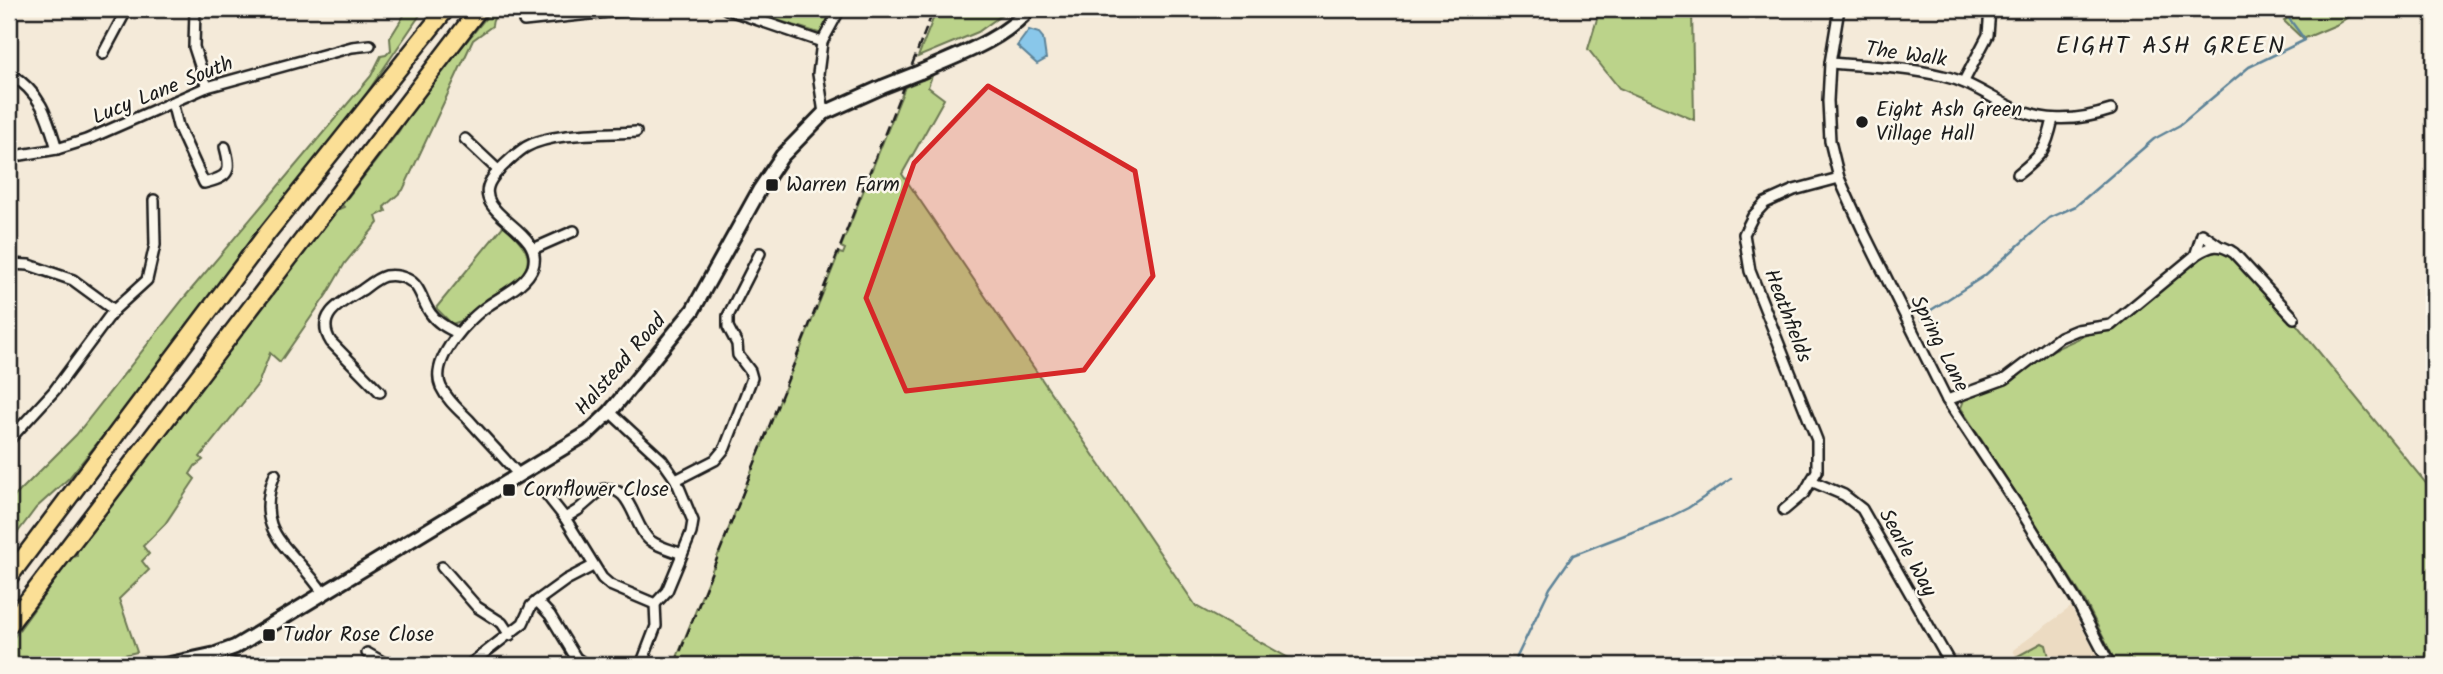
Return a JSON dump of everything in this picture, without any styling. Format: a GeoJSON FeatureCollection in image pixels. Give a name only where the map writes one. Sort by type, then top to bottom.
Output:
{"type":"FeatureCollection","features":[{"type":"Feature","properties":{"kind":"highway"},"geometry":{"type":"LineString","coordinates":[[9,577],[268,232],[444,9]]}},
{"type":"Feature","properties":{"kind":"highway"},"geometry":{"type":"LineString","coordinates":[[9,625],[479,9]]}},
{"type":"Feature","properties":{"kind":"highway"},"geometry":{"type":"LineString","coordinates":[[438,61],[488,9]]}},
{"type":"Feature","properties":{"kind":"street"},"geometry":{"type":"LineString","coordinates":[[103,54],[127,9]]}},
{"type":"Feature","properties":{"kind":"street"},"geometry":{"type":"LineString","coordinates":[[195,9],[194,47],[207,87]]}},
{"type":"Feature","properties":{"kind":"street"},"geometry":{"type":"LineString","coordinates":[[524,21],[637,9]]}},
{"type":"Feature","properties":{"kind":"street"},"geometry":{"type":"LineString","coordinates":[[726,9],[822,42]]}},
{"type":"Feature","properties":{"kind":"street"},"geometry":{"type":"LineString","coordinates":[[824,113],[818,74],[822,42],[841,9]]}},
{"type":"Feature","properties":{"kind":"street","name":"Halstead Road"},"geometry":{"type":"LineString","coordinates":[[165,665],[235,647],[588,433],[610,412],[699,302],[771,171],[795,141],[824,113],[990,41],[1029,9]]}},
{"type":"Feature","properties":{"kind":"street","name":"Spring Lane"},"geometry":{"type":"LineString","coordinates":[[1839,9],[1830,63],[1829,121],[1830,141],[1839,177],[1864,236],[1947,400],[2076,600],[2110,665]]}},
{"type":"Feature","properties":{"kind":"street"},"geometry":{"type":"LineString","coordinates":[[1964,82],[1988,35],[1990,9]]}},
{"type":"Feature","properties":{"kind":"street","name":"Lucy Lane South"},"geometry":{"type":"LineString","coordinates":[[9,157],[57,149],[86,140],[207,87],[352,47],[370,45]]}},
{"type":"Feature","properties":{"kind":"street","name":"The Walk"},"geometry":{"type":"LineString","coordinates":[[1830,63],[1941,75],[1964,82],[2034,117],[2091,117],[2111,110]]}},
{"type":"Feature","properties":{"kind":"street"},"geometry":{"type":"LineString","coordinates":[[9,73],[37,98],[47,113],[57,149]]}},
{"type":"Feature","properties":{"kind":"street"},"geometry":{"type":"LineString","coordinates":[[172,103],[178,126],[204,188],[227,172],[230,164],[225,146]]}},
{"type":"Feature","properties":{"kind":"street"},"geometry":{"type":"LineString","coordinates":[[2018,173],[2037,159],[2047,146],[2053,119]]}},
{"type":"Feature","properties":{"kind":"street"},"geometry":{"type":"LineString","coordinates":[[519,475],[442,388],[439,379],[440,369],[457,333],[481,310],[527,277],[533,268],[533,249],[491,204],[487,194],[488,183],[524,148],[538,142],[553,138],[636,132]]}},
{"type":"Feature","properties":{"kind":"street"},"geometry":{"type":"LineString","coordinates":[[465,139],[499,171]]}},
{"type":"Feature","properties":{"kind":"street","name":"Heathfields"},"geometry":{"type":"LineString","coordinates":[[1811,481],[1817,471],[1817,440],[1750,271],[1744,234],[1753,216],[1765,202],[1839,177]]}},
{"type":"Feature","properties":{"kind":"street"},"geometry":{"type":"LineString","coordinates":[[9,440],[54,391],[114,310],[146,279],[155,245],[154,200]]}},
{"type":"Feature","properties":{"kind":"street"},"geometry":{"type":"LineString","coordinates":[[533,249],[575,231]]}},
{"type":"Feature","properties":{"kind":"street"},"geometry":{"type":"LineString","coordinates":[[2195,256],[2202,234],[2234,253],[2294,318]]}},
{"type":"Feature","properties":{"kind":"street"},"geometry":{"type":"LineString","coordinates":[[1947,400],[2005,379],[2060,337],[2077,330],[2111,324],[2195,256],[2211,245],[2221,246]]}},
{"type":"Feature","properties":{"kind":"street"},"geometry":{"type":"LineString","coordinates":[[677,480],[715,460],[725,448],[752,378],[738,355],[737,344],[728,327],[728,316],[760,253]]}},
{"type":"Feature","properties":{"kind":"street"},"geometry":{"type":"LineString","coordinates":[[9,264],[29,265],[73,280],[114,310]]}},
{"type":"Feature","properties":{"kind":"street"},"geometry":{"type":"LineString","coordinates":[[380,392],[326,334],[325,324],[330,313],[341,302],[385,276],[405,278],[418,288],[430,314],[457,333]]}},
{"type":"Feature","properties":{"kind":"street"},"geometry":{"type":"LineString","coordinates":[[610,412],[662,460],[677,480],[693,521],[667,591],[655,604],[656,626],[640,665]]}},
{"type":"Feature","properties":{"kind":"street"},"geometry":{"type":"LineString","coordinates":[[275,474],[266,505],[271,528],[310,573],[323,593]]}},
{"type":"Feature","properties":{"kind":"street"},"geometry":{"type":"LineString","coordinates":[[1784,510],[1804,493],[1811,481]]}},
{"type":"Feature","properties":{"kind":"street","name":"Searle Way"},"geometry":{"type":"LineString","coordinates":[[1811,481],[1844,495],[1862,509],[1951,665]]}},
{"type":"Feature","properties":{"kind":"street"},"geometry":{"type":"LineString","coordinates":[[565,517],[578,510],[601,490],[613,489],[622,496],[651,541],[682,554]]}},
{"type":"Feature","properties":{"kind":"street"},"geometry":{"type":"LineString","coordinates":[[546,494],[565,517],[593,566],[610,586],[655,604]]}},
{"type":"Feature","properties":{"kind":"street"},"geometry":{"type":"LineString","coordinates":[[469,665],[523,623],[531,606],[537,601],[566,580],[593,566]]}},
{"type":"Feature","properties":{"kind":"street"},"geometry":{"type":"LineString","coordinates":[[442,567],[477,607],[502,623],[510,635]]}},
{"type":"Feature","properties":{"kind":"street"},"geometry":{"type":"LineString","coordinates":[[537,601],[551,615],[576,658],[586,665]]}},
{"type":"Feature","properties":{"kind":"street"},"geometry":{"type":"LineString","coordinates":[[367,653],[388,665]]}},
{"type":"Feature","properties":{"kind":"street"},"geometry":{"type":"LineString","coordinates":[[223,665],[229,662],[239,665]]}},
{"type":"Feature","properties":{"kind":"highlighted area"},"geometry":{"type":"Polygon","coordinates":[[[988,86],[1135,171],[1153,276],[1084,370],[906,391],[866,298],[914,163],[988,86]]]}},
{"type":"Feature","properties":{"kind":"shaded area"},"geometry":{"type":"Polygon","coordinates":[[[2071,607],[2102,665],[2020,665],[2013,650],[2071,607]]]}},
{"type":"Feature","properties":{"kind":"green space"},"geometry":{"type":"Polygon","coordinates":[[[408,9],[424,9],[356,109],[159,367],[69,478],[36,508],[9,544],[9,502],[76,435],[184,298],[371,76],[381,56],[391,50],[390,38],[408,9]]]}},
{"type":"Feature","properties":{"kind":"green space"},"geometry":{"type":"Polygon","coordinates":[[[493,9],[523,9],[499,13],[492,26],[473,40],[403,190],[384,207],[386,211],[376,216],[378,223],[345,263],[280,362],[270,353],[258,384],[200,457],[203,460],[190,474],[195,479],[165,524],[143,546],[149,554],[142,561],[149,570],[119,599],[137,652],[80,665],[9,665],[9,644],[71,558],[77,556],[77,550],[158,441],[162,441],[164,434],[256,316],[332,212],[344,207],[342,205],[399,131],[416,103],[493,9]]]}},
{"type":"Feature","properties":{"kind":"green space"},"geometry":{"type":"Polygon","coordinates":[[[742,9],[832,9],[833,10],[822,34],[742,9]]]}},
{"type":"Feature","properties":{"kind":"green space"},"geometry":{"type":"Polygon","coordinates":[[[937,9],[1010,9],[978,32],[918,57],[937,9]]]}},
{"type":"Feature","properties":{"kind":"green space"},"geometry":{"type":"Polygon","coordinates":[[[1600,9],[1692,9],[1694,120],[1619,88],[1588,49],[1600,9]]]}},
{"type":"Feature","properties":{"kind":"green space"},"geometry":{"type":"Polygon","coordinates":[[[2286,9],[2360,9],[2336,25],[2303,39],[2284,21],[2289,17],[2286,9]]]}},
{"type":"Feature","properties":{"kind":"green space"},"geometry":{"type":"Polygon","coordinates":[[[932,76],[928,87],[944,99],[902,174],[1196,606],[1301,665],[674,665],[839,253],[843,254],[845,249],[841,247],[905,87],[932,76]]]}},
{"type":"Feature","properties":{"kind":"green space"},"geometry":{"type":"Polygon","coordinates":[[[504,225],[526,251],[528,258],[524,272],[517,281],[461,321],[452,324],[436,308],[504,225]]]}},
{"type":"Feature","properties":{"kind":"green space"},"geometry":{"type":"Polygon","coordinates":[[[2224,250],[2232,255],[2288,314],[2434,493],[2434,665],[2117,665],[2085,601],[1961,408],[1964,400],[2013,381],[2042,355],[2088,334],[2114,329],[2187,269],[2208,254],[2224,250]]]}},
{"type":"Feature","properties":{"kind":"green space"},"geometry":{"type":"Polygon","coordinates":[[[2042,643],[2046,645],[2051,665],[2020,665],[2016,657],[2042,643]]]}},
{"type":"Feature","properties":{"kind":"water"},"geometry":{"type":"Polygon","coordinates":[[[1029,30],[1039,33],[1043,38],[1046,59],[1037,64],[1017,46],[1029,30]]]}},
{"type":"Feature","properties":{"kind":"waterway"},"geometry":{"type":"LineString","coordinates":[[1921,320],[1928,312],[1984,276],[2049,218],[2076,206],[2154,139],[2180,125],[2249,67],[2305,40],[2285,13],[2289,9]]}},
{"type":"Feature","properties":{"kind":"waterway"},"geometry":{"type":"LineString","coordinates":[[1513,665],[1550,588],[1573,555],[1666,519],[1688,508],[1731,479]]}},
{"type":"Feature","properties":{"kind":"railway"},"geometry":{"type":"LineString","coordinates":[[675,665],[934,9]]}},
{"type":"Feature","properties":{"kind":"place","name":"Eight Ash Green Village Hall"},"geometry":{"type":"Point","coordinates":[1862,122]}},
{"type":"Feature","properties":{"kind":"place","name":"Warren Farm"},"geometry":{"type":"Point","coordinates":[772,185]}},
{"type":"Feature","properties":{"kind":"place","name":"Cornflower Close"},"geometry":{"type":"Point","coordinates":[509,490]}},
{"type":"Feature","properties":{"kind":"place","name":"Tudor Rose Close"},"geometry":{"type":"Point","coordinates":[269,635]}},
{"type":"Feature","properties":{"kind":"district","name":"EIGHT ASH GREEN"},"geometry":{"type":"Point","coordinates":[2171,46]}}]}
